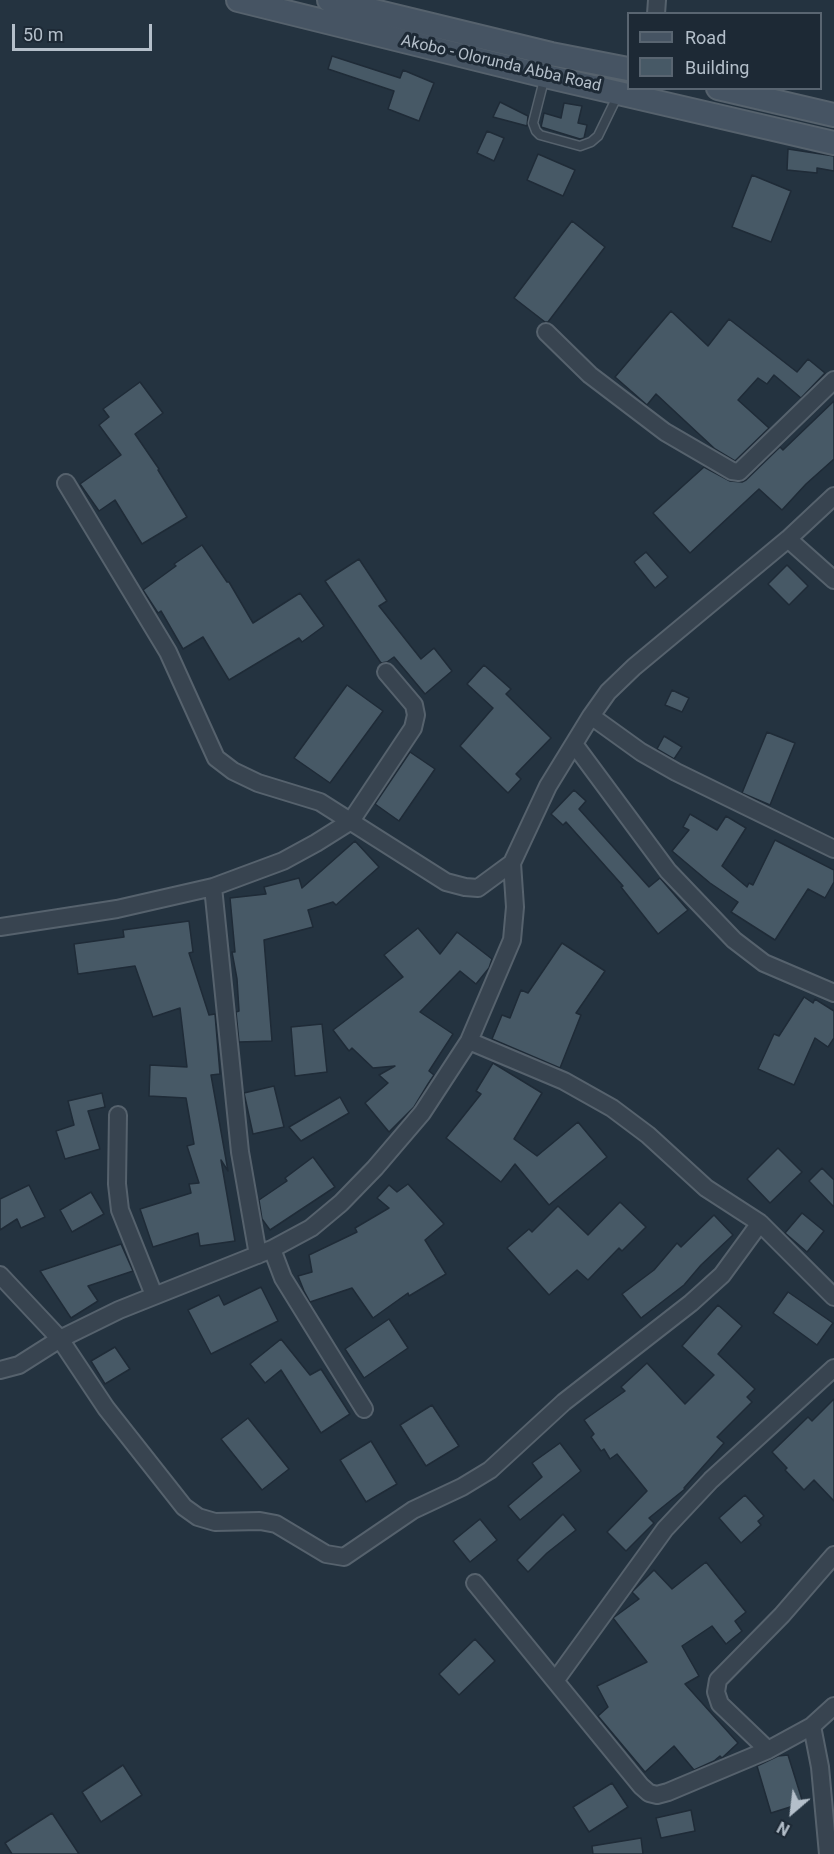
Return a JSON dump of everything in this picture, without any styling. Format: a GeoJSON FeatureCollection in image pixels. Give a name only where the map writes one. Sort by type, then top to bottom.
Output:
{"type":"FeatureCollection","features":[{"type":"Feature","properties":{"kind":"main road","name":"Akobo - Olorunda Abba Road"},"geometry":{"type":"LineString","coordinates":[[237,0],[545,76],[834,142]]}},
{"type":"Feature","properties":{"kind":"main road","name":"Akobo - Olorunda Abba Road"},"geometry":{"type":"LineString","coordinates":[[329,0],[551,54],[627,69]]}},
{"type":"Feature","properties":{"kind":"main road"},"geometry":{"type":"LineString","coordinates":[[727,90],[834,115]]}},
{"type":"Feature","properties":{"kind":"street"},"geometry":{"type":"LineString","coordinates":[[546,332],[590,375],[665,432],[732,471],[739,472],[834,380]]}},
{"type":"Feature","properties":{"kind":"street"},"geometry":{"type":"LineString","coordinates":[[66,483],[168,652],[216,758],[233,771],[258,783],[320,802],[446,882],[478,888],[512,863],[548,786],[608,692],[634,667],[788,539],[834,496]]}},
{"type":"Feature","properties":{"kind":"street"},"geometry":{"type":"LineString","coordinates":[[788,539],[834,580]]}},
{"type":"Feature","properties":{"kind":"street"},"geometry":{"type":"LineString","coordinates":[[0,927],[117,909],[213,887],[283,861],[351,821],[412,728],[416,715],[414,705],[386,672]]}},
{"type":"Feature","properties":{"kind":"street"},"geometry":{"type":"LineString","coordinates":[[591,716],[642,752],[676,772],[834,849]]}},
{"type":"Feature","properties":{"kind":"street"},"geometry":{"type":"LineString","coordinates":[[574,744],[668,871],[734,940],[764,963],[834,993]]}},
{"type":"Feature","properties":{"kind":"street"},"geometry":{"type":"LineString","coordinates":[[0,1370],[20,1365],[60,1339],[154,1295],[265,1252],[311,1228],[341,1203],[375,1168],[422,1113],[469,1041],[512,940],[515,907],[512,863]]}},
{"type":"Feature","properties":{"kind":"street"},"geometry":{"type":"LineString","coordinates":[[213,887],[240,1152],[265,1252],[364,1409]]}},
{"type":"Feature","properties":{"kind":"street"},"geometry":{"type":"LineString","coordinates":[[469,1041],[564,1081],[612,1108],[648,1135],[706,1188],[760,1223],[834,1297]]}},
{"type":"Feature","properties":{"kind":"street"},"geometry":{"type":"LineString","coordinates":[[118,1115],[117,1184],[120,1210],[154,1295]]}},
{"type":"Feature","properties":{"kind":"street"},"geometry":{"type":"LineString","coordinates":[[0,1275],[60,1339],[106,1408],[184,1507],[198,1517],[215,1522],[260,1521],[276,1524],[326,1554],[344,1557],[412,1510],[462,1487],[490,1470],[564,1402],[691,1303],[722,1275],[760,1223]]}},
{"type":"Feature","properties":{"kind":"street"},"geometry":{"type":"LineString","coordinates":[[555,1681],[665,1529],[719,1473],[834,1368]]}},
{"type":"Feature","properties":{"kind":"street"},"geometry":{"type":"LineString","coordinates":[[768,1750],[720,1704],[716,1692],[718,1680],[796,1599],[834,1555]]}},
{"type":"Feature","properties":{"kind":"street"},"geometry":{"type":"LineString","coordinates":[[475,1583],[649,1793],[657,1795],[668,1792],[768,1750],[812,1726],[834,1706]]}},
{"type":"Feature","properties":{"kind":"street"},"geometry":{"type":"LineString","coordinates":[[812,1726],[820,1767],[828,1854]]}},
{"type":"Feature","properties":{"kind":"lane"},"geometry":{"type":"LineString","coordinates":[[545,76],[533,123],[536,131],[540,135],[580,146],[591,142],[598,136],[614,103],[616,91]]}},
{"type":"Feature","properties":{"kind":"building"},"geometry":{"type":"Polygon","coordinates":[[[332,56],[400,78],[403,70],[434,83],[419,121],[388,109],[394,91],[328,69],[332,56]]]}},
{"type":"Feature","properties":{"kind":"building"},"geometry":{"type":"Polygon","coordinates":[[[500,102],[528,116],[527,126],[493,117],[500,102]]]}},
{"type":"Feature","properties":{"kind":"building"},"geometry":{"type":"Polygon","coordinates":[[[564,103],[582,106],[578,123],[587,125],[584,138],[580,139],[541,127],[544,113],[561,118],[564,103]]]}},
{"type":"Feature","properties":{"kind":"building"},"geometry":{"type":"Polygon","coordinates":[[[487,131],[504,138],[494,161],[477,153],[487,131]]]}},
{"type":"Feature","properties":{"kind":"building"},"geometry":{"type":"Polygon","coordinates":[[[788,149],[834,156],[834,171],[817,168],[817,173],[787,170],[788,149]]]}},
{"type":"Feature","properties":{"kind":"building"},"geometry":{"type":"Polygon","coordinates":[[[538,154],[575,170],[563,196],[527,180],[538,154]]]}},
{"type":"Feature","properties":{"kind":"building"},"geometry":{"type":"Polygon","coordinates":[[[752,175],[791,191],[771,242],[732,227],[752,175]]]}},
{"type":"Feature","properties":{"kind":"building"},"geometry":{"type":"Polygon","coordinates":[[[572,221],[605,247],[548,322],[545,322],[514,298],[572,221]]]}},
{"type":"Feature","properties":{"kind":"building"},"geometry":{"type":"Polygon","coordinates":[[[671,311],[708,346],[729,319],[797,372],[808,359],[825,373],[801,398],[774,375],[767,384],[758,378],[738,400],[769,428],[735,461],[715,449],[656,394],[647,405],[615,377],[671,311]]]}},
{"type":"Feature","properties":{"kind":"building"},"geometry":{"type":"Polygon","coordinates":[[[140,382],[163,413],[135,434],[187,517],[142,544],[115,500],[99,511],[80,484],[121,455],[99,425],[109,417],[103,409],[140,382]]]}},
{"type":"Feature","properties":{"kind":"building"},"geometry":{"type":"Polygon","coordinates":[[[834,401],[834,459],[782,510],[759,489],[690,553],[653,513],[704,467],[730,481],[746,480],[780,447],[783,450],[834,401]]]}},
{"type":"Feature","properties":{"kind":"building"},"geometry":{"type":"Polygon","coordinates":[[[202,545],[229,582],[253,623],[300,593],[324,626],[302,642],[299,638],[229,680],[203,637],[183,649],[161,611],[158,613],[143,590],[176,566],[174,564],[202,545]]]}},
{"type":"Feature","properties":{"kind":"building"},"geometry":{"type":"Polygon","coordinates":[[[646,552],[668,577],[655,588],[634,562],[646,552]]]}},
{"type":"Feature","properties":{"kind":"building"},"geometry":{"type":"Polygon","coordinates":[[[359,559],[387,601],[379,606],[421,659],[434,648],[452,671],[425,694],[394,657],[381,663],[325,581],[359,559]]]}},
{"type":"Feature","properties":{"kind":"building"},"geometry":{"type":"Polygon","coordinates":[[[787,565],[808,586],[789,605],[768,584],[787,565]]]}},
{"type":"Feature","properties":{"kind":"building"},"geometry":{"type":"Polygon","coordinates":[[[484,665],[511,689],[506,694],[551,738],[516,774],[521,779],[508,793],[460,746],[493,708],[467,684],[484,665]]]}},
{"type":"Feature","properties":{"kind":"building"},"geometry":{"type":"Polygon","coordinates":[[[347,685],[383,711],[330,783],[294,758],[347,685]]]}},
{"type":"Feature","properties":{"kind":"building"},"geometry":{"type":"Polygon","coordinates":[[[672,690],[689,698],[682,712],[665,705],[672,690]]]}},
{"type":"Feature","properties":{"kind":"building"},"geometry":{"type":"Polygon","coordinates":[[[767,732],[795,743],[770,805],[742,793],[767,732]]]}},
{"type":"Feature","properties":{"kind":"building"},"geometry":{"type":"Polygon","coordinates":[[[664,736],[682,747],[674,759],[657,749],[664,736]]]}},
{"type":"Feature","properties":{"kind":"building"},"geometry":{"type":"Polygon","coordinates":[[[410,752],[435,769],[399,821],[375,804],[410,752]]]}},
{"type":"Feature","properties":{"kind":"building"},"geometry":{"type":"Polygon","coordinates":[[[574,790],[586,801],[579,809],[649,887],[660,878],[688,910],[658,934],[621,887],[623,886],[566,822],[563,825],[551,814],[574,790]]]}},
{"type":"Feature","properties":{"kind":"building"},"geometry":{"type":"Polygon","coordinates":[[[690,814],[717,830],[726,816],[746,828],[722,866],[747,887],[749,883],[753,885],[775,840],[834,870],[834,882],[825,898],[808,889],[775,940],[731,912],[738,902],[710,883],[672,851],[689,830],[683,827],[690,814]]]}},
{"type":"Feature","properties":{"kind":"building"},"geometry":{"type":"Polygon","coordinates":[[[355,841],[379,867],[336,905],[333,902],[308,910],[313,927],[264,940],[272,1041],[239,1042],[236,1012],[239,1011],[237,979],[232,952],[235,952],[230,898],[266,894],[264,887],[299,878],[302,888],[355,841]]]}},
{"type":"Feature","properties":{"kind":"building"},"geometry":{"type":"Polygon","coordinates":[[[189,921],[193,952],[189,953],[209,1015],[215,1014],[220,1074],[211,1075],[228,1171],[221,1160],[235,1241],[200,1246],[198,1233],[153,1247],[140,1209],[191,1193],[189,1184],[199,1183],[187,1146],[194,1144],[186,1098],[149,1096],[150,1065],[187,1067],[180,1008],[153,1017],[135,966],[78,974],[74,944],[124,937],[123,930],[189,921]]]}},
{"type":"Feature","properties":{"kind":"building"},"geometry":{"type":"Polygon","coordinates":[[[418,928],[440,954],[457,932],[492,959],[489,968],[476,984],[460,971],[420,1012],[453,1034],[429,1071],[434,1075],[414,1107],[389,1132],[365,1103],[388,1083],[379,1075],[395,1066],[373,1068],[352,1048],[349,1051],[333,1030],[403,977],[384,955],[418,928]]]}},
{"type":"Feature","properties":{"kind":"building"},"geometry":{"type":"Polygon","coordinates":[[[562,943],[605,971],[576,1013],[581,1015],[560,1068],[492,1039],[502,1015],[510,1018],[521,990],[528,993],[562,943]]]}},
{"type":"Feature","properties":{"kind":"building"},"geometry":{"type":"Polygon","coordinates":[[[804,997],[813,1003],[815,999],[834,1011],[834,1038],[828,1047],[815,1038],[794,1085],[758,1069],[774,1034],[779,1036],[804,997]]]}},
{"type":"Feature","properties":{"kind":"building"},"geometry":{"type":"Polygon","coordinates":[[[322,1024],[327,1072],[295,1076],[291,1027],[322,1024]]]}},
{"type":"Feature","properties":{"kind":"building"},"geometry":{"type":"Polygon","coordinates":[[[493,1063],[542,1093],[514,1139],[537,1156],[578,1122],[607,1157],[549,1205],[515,1164],[501,1182],[446,1138],[481,1094],[476,1091],[493,1063]]]}},
{"type":"Feature","properties":{"kind":"building"},"geometry":{"type":"Polygon","coordinates":[[[274,1086],[284,1127],[253,1134],[244,1093],[274,1086]]]}},
{"type":"Feature","properties":{"kind":"building"},"geometry":{"type":"Polygon","coordinates":[[[102,1093],[105,1107],[88,1111],[100,1149],[65,1159],[56,1131],[74,1125],[68,1101],[102,1093]]]}},
{"type":"Feature","properties":{"kind":"building"},"geometry":{"type":"Polygon","coordinates":[[[340,1097],[349,1113],[301,1141],[289,1127],[340,1097]]]}},
{"type":"Feature","properties":{"kind":"building"},"geometry":{"type":"Polygon","coordinates":[[[778,1148],[802,1172],[770,1203],[747,1179],[778,1148]]]}},
{"type":"Feature","properties":{"kind":"building"},"geometry":{"type":"Polygon","coordinates":[[[313,1157],[335,1187],[270,1230],[262,1219],[259,1200],[287,1181],[285,1178],[313,1157]]]}},
{"type":"Feature","properties":{"kind":"building"},"geometry":{"type":"Polygon","coordinates":[[[822,1168],[834,1180],[834,1207],[809,1181],[822,1168]]]}},
{"type":"Feature","properties":{"kind":"building"},"geometry":{"type":"Polygon","coordinates":[[[408,1184],[444,1224],[425,1240],[446,1274],[409,1296],[408,1293],[373,1318],[352,1288],[310,1302],[298,1276],[312,1272],[309,1255],[357,1232],[355,1228],[389,1208],[377,1198],[389,1185],[397,1192],[408,1184]]]}},
{"type":"Feature","properties":{"kind":"building"},"geometry":{"type":"Polygon","coordinates":[[[29,1185],[45,1217],[21,1228],[17,1219],[0,1230],[0,1199],[29,1185]]]}},
{"type":"Feature","properties":{"kind":"building"},"geometry":{"type":"Polygon","coordinates":[[[91,1192],[104,1214],[72,1232],[60,1210],[91,1192]]]}},
{"type":"Feature","properties":{"kind":"building"},"geometry":{"type":"Polygon","coordinates":[[[620,1202],[646,1227],[622,1251],[619,1248],[588,1280],[577,1270],[549,1295],[507,1248],[529,1229],[532,1232],[558,1206],[588,1235],[620,1202]]]}},
{"type":"Feature","properties":{"kind":"building"},"geometry":{"type":"Polygon","coordinates":[[[802,1213],[824,1231],[807,1252],[785,1233],[802,1213]]]}},
{"type":"Feature","properties":{"kind":"building"},"geometry":{"type":"Polygon","coordinates":[[[714,1215],[733,1235],[701,1265],[684,1285],[641,1318],[622,1294],[654,1270],[677,1243],[681,1247],[714,1215]]]}},
{"type":"Feature","properties":{"kind":"building"},"geometry":{"type":"Polygon","coordinates":[[[121,1244],[133,1271],[88,1286],[98,1301],[71,1318],[40,1271],[121,1244]]]}},
{"type":"Feature","properties":{"kind":"building"},"geometry":{"type":"Polygon","coordinates":[[[261,1287],[278,1321],[211,1354],[188,1310],[219,1295],[224,1305],[261,1287]]]}},
{"type":"Feature","properties":{"kind":"building"},"geometry":{"type":"Polygon","coordinates":[[[788,1292],[833,1323],[817,1345],[773,1313],[788,1292]]]}},
{"type":"Feature","properties":{"kind":"building"},"geometry":{"type":"Polygon","coordinates":[[[718,1305],[742,1326],[718,1354],[755,1389],[747,1397],[752,1402],[717,1437],[724,1443],[685,1489],[649,1518],[654,1523],[626,1551],[607,1532],[647,1491],[617,1454],[610,1459],[604,1449],[601,1451],[591,1437],[594,1434],[584,1420],[625,1391],[621,1387],[647,1363],[685,1404],[714,1375],[682,1346],[718,1305]]]}},
{"type":"Feature","properties":{"kind":"building"},"geometry":{"type":"Polygon","coordinates":[[[389,1319],[408,1348],[364,1378],[345,1349],[389,1319]]]}},
{"type":"Feature","properties":{"kind":"building"},"geometry":{"type":"Polygon","coordinates":[[[281,1339],[310,1375],[321,1369],[350,1414],[321,1433],[281,1370],[265,1383],[250,1364],[281,1339]]]}},
{"type":"Feature","properties":{"kind":"building"},"geometry":{"type":"Polygon","coordinates":[[[115,1347],[130,1369],[105,1384],[91,1361],[115,1347]]]}},
{"type":"Feature","properties":{"kind":"building"},"geometry":{"type":"Polygon","coordinates":[[[834,1399],[834,1501],[814,1480],[804,1490],[772,1452],[808,1417],[812,1421],[834,1399]]]}},
{"type":"Feature","properties":{"kind":"building"},"geometry":{"type":"Polygon","coordinates":[[[432,1405],[459,1446],[426,1466],[400,1425],[432,1405]]]}},
{"type":"Feature","properties":{"kind":"building"},"geometry":{"type":"Polygon","coordinates":[[[248,1418],[289,1469],[262,1490],[221,1439],[248,1418]]]}},
{"type":"Feature","properties":{"kind":"building"},"geometry":{"type":"Polygon","coordinates":[[[371,1441],[397,1484],[366,1502],[340,1460],[371,1441]]]}},
{"type":"Feature","properties":{"kind":"building"},"geometry":{"type":"Polygon","coordinates":[[[560,1443],[581,1471],[520,1520],[508,1506],[542,1477],[532,1463],[560,1443]]]}},
{"type":"Feature","properties":{"kind":"building"},"geometry":{"type":"Polygon","coordinates":[[[745,1495],[764,1516],[758,1521],[761,1525],[741,1543],[719,1518],[745,1495]]]}},
{"type":"Feature","properties":{"kind":"building"},"geometry":{"type":"Polygon","coordinates":[[[563,1514],[576,1530],[528,1572],[517,1560],[563,1514]]]}},
{"type":"Feature","properties":{"kind":"building"},"geometry":{"type":"Polygon","coordinates":[[[480,1519],[497,1540],[470,1562],[453,1541],[480,1519]]]}},
{"type":"Feature","properties":{"kind":"building"},"geometry":{"type":"Polygon","coordinates":[[[706,1562],[746,1612],[735,1621],[742,1631],[726,1644],[712,1626],[682,1646],[699,1676],[685,1684],[738,1743],[722,1758],[720,1756],[694,1770],[674,1746],[645,1772],[598,1716],[608,1707],[597,1686],[647,1662],[613,1618],[639,1599],[632,1592],[654,1570],[672,1589],[706,1562]]]}},
{"type":"Feature","properties":{"kind":"building"},"geometry":{"type":"Polygon","coordinates":[[[475,1639],[495,1661],[459,1695],[439,1674],[475,1639]]]}},
{"type":"Feature","properties":{"kind":"building"},"geometry":{"type":"Polygon","coordinates":[[[788,1755],[803,1803],[771,1813],[757,1766],[778,1756],[788,1755]]]}},
{"type":"Feature","properties":{"kind":"building"},"geometry":{"type":"Polygon","coordinates":[[[123,1765],[142,1795],[101,1822],[82,1792],[123,1765]]]}},
{"type":"Feature","properties":{"kind":"building"},"geometry":{"type":"Polygon","coordinates":[[[612,1783],[628,1807],[589,1832],[573,1807],[612,1783]]]}},
{"type":"Feature","properties":{"kind":"building"},"geometry":{"type":"Polygon","coordinates":[[[691,1810],[695,1831],[661,1838],[656,1818],[691,1810]]]}},
{"type":"Feature","properties":{"kind":"building"},"geometry":{"type":"Polygon","coordinates":[[[52,1813],[79,1854],[12,1854],[5,1843],[52,1813]]]}},
{"type":"Feature","properties":{"kind":"building"},"geometry":{"type":"Polygon","coordinates":[[[641,1838],[643,1854],[593,1854],[592,1846],[641,1838]]]}}]}
